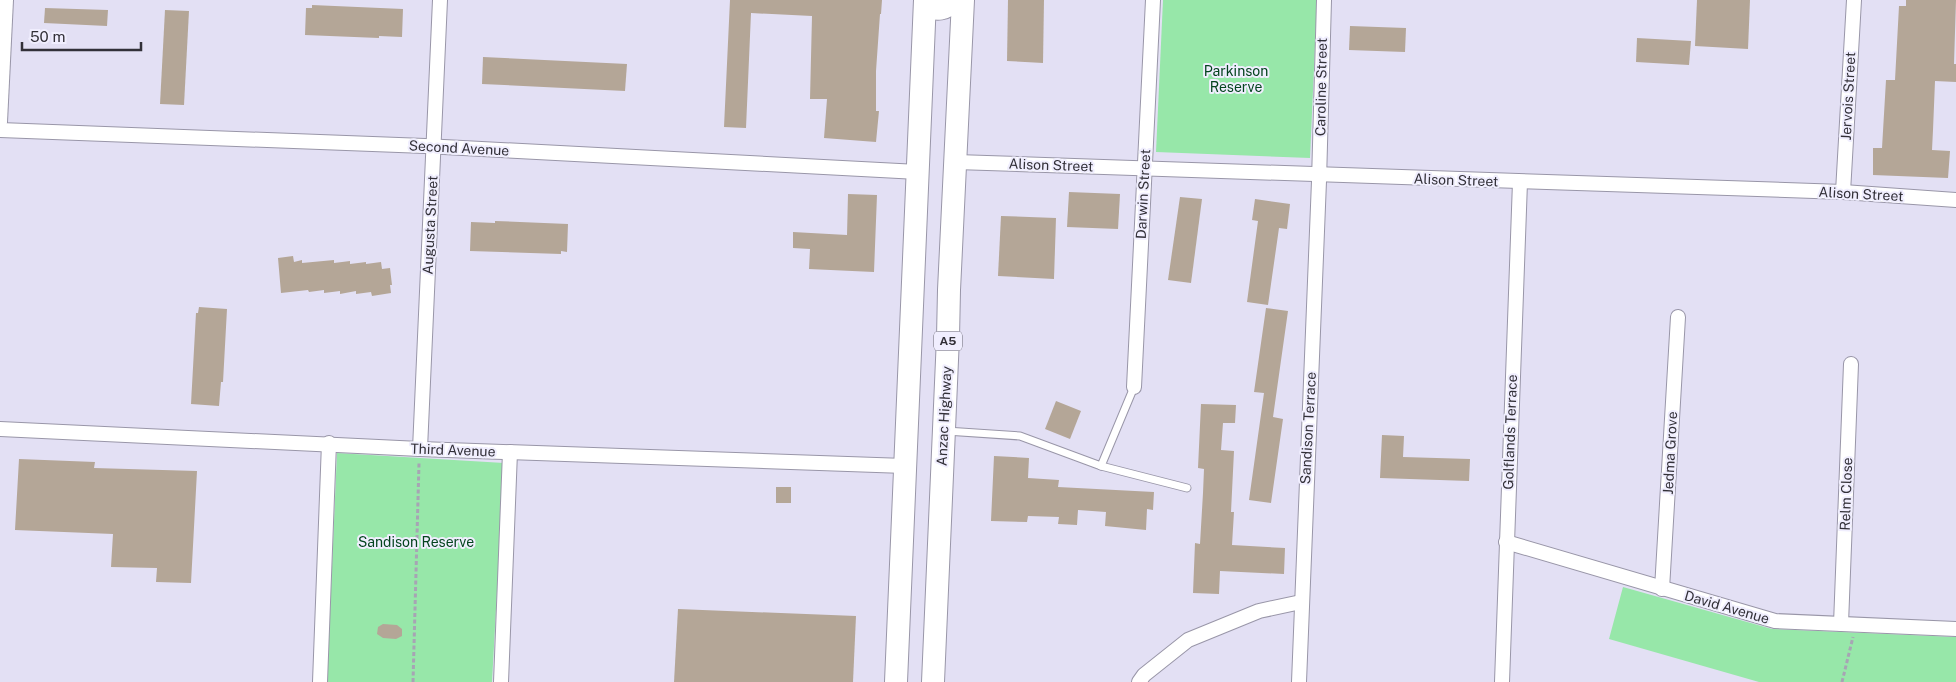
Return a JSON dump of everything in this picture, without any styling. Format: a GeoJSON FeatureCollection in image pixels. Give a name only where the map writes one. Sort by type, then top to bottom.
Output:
{"type":"FeatureCollection","features":[{"type":"Feature","properties":{"kind":"highway"},"geometry":{"type":"LineString","coordinates":[[925,3],[934,10],[951,5],[955,0]]}},
{"type":"Feature","properties":{"kind":"highway","name":"Anzac Highway"},"geometry":{"type":"LineString","coordinates":[[933,682],[948,337],[948,290],[963,0]]}},
{"type":"Feature","properties":{"kind":"highway"},"geometry":{"type":"LineString","coordinates":[[896,682],[925,3]]}},
{"type":"Feature","properties":{"kind":"highway"},"geometry":{"type":"LineString","coordinates":[[923,41],[932,32],[944,29],[956,28],[962,35]]}},
{"type":"Feature","properties":{"kind":"highway"},"geometry":{"type":"LineString","coordinates":[[912,306],[930,310],[937,308],[948,290]]}},
{"type":"Feature","properties":{"kind":"highway"},"geometry":{"type":"LineString","coordinates":[[911,338],[919,331],[933,330],[943,331],[948,337]]}},
{"type":"Feature","properties":{"kind":"street"},"geometry":{"type":"LineString","coordinates":[[0,122],[6,0]]}},
{"type":"Feature","properties":{"kind":"street","name":"Augusta Street"},"geometry":{"type":"LineString","coordinates":[[420,449],[440,0]]}},
{"type":"Feature","properties":{"kind":"street","name":"Darwin Street"},"geometry":{"type":"LineString","coordinates":[[1134,387],[1153,0]]}},
{"type":"Feature","properties":{"kind":"street","name":"Caroline Street"},"geometry":{"type":"LineString","coordinates":[[1319,175],[1324,0]]}},
{"type":"Feature","properties":{"kind":"street","name":"Jervois Street"},"geometry":{"type":"LineString","coordinates":[[1843,192],[1854,0]]}},
{"type":"Feature","properties":{"kind":"street","name":"Second Avenue"},"geometry":{"type":"LineString","coordinates":[[0,130],[434,147],[918,172]]}},
{"type":"Feature","properties":{"kind":"street","name":"Alison Street"},"geometry":{"type":"LineString","coordinates":[[956,162],[1843,192],[1956,200]]}},
{"type":"Feature","properties":{"kind":"street","name":"Sandison Terrace"},"geometry":{"type":"LineString","coordinates":[[1299,682],[1300,602],[1319,175]]}},
{"type":"Feature","properties":{"kind":"street","name":"Golflands Terrace"},"geometry":{"type":"LineString","coordinates":[[1502,682],[1520,182]]}},
{"type":"Feature","properties":{"kind":"street","name":"Jedma Grove"},"geometry":{"type":"LineString","coordinates":[[1662,589],[1678,317]]}},
{"type":"Feature","properties":{"kind":"street","name":"Relm Close"},"geometry":{"type":"LineString","coordinates":[[1841,624],[1851,364]]}},
{"type":"Feature","properties":{"kind":"street","name":"Third Avenue"},"geometry":{"type":"LineString","coordinates":[[0,429],[420,449],[905,466]]}},
{"type":"Feature","properties":{"kind":"street"},"geometry":{"type":"LineString","coordinates":[[320,682],[328,444]]}},
{"type":"Feature","properties":{"kind":"street"},"geometry":{"type":"LineString","coordinates":[[501,682],[510,452]]}},
{"type":"Feature","properties":{"kind":"street","name":"David Avenue"},"geometry":{"type":"LineString","coordinates":[[1506,542],[1775,621],[1956,628]]}},
{"type":"Feature","properties":{"kind":"street"},"geometry":{"type":"LineString","coordinates":[[1140,682],[1144,675],[1188,640],[1260,611],[1300,602]]}},
{"type":"Feature","properties":{"kind":"lane"},"geometry":{"type":"LineString","coordinates":[[1101,466],[1134,387]]}},
{"type":"Feature","properties":{"kind":"lane"},"geometry":{"type":"LineString","coordinates":[[944,431],[1020,436],[1101,466],[1187,488]]}},
{"type":"Feature","properties":{"kind":"path"},"geometry":{"type":"LineString","coordinates":[[413,682],[420,449]]}},
{"type":"Feature","properties":{"kind":"path"},"geometry":{"type":"LineString","coordinates":[[1842,682],[1856,624]]}},
{"type":"Feature","properties":{"kind":"green space","name":"Parkinson Reserve"},"geometry":{"type":"Polygon","coordinates":[[[1163,0],[1317,0],[1310,158],[1156,152],[1163,0]]]}},
{"type":"Feature","properties":{"kind":"green space","name":"Sandison Reserve"},"geometry":{"type":"Polygon","coordinates":[[[337,453],[504,463],[492,682],[327,682],[337,453]]]}},
{"type":"Feature","properties":{"kind":"green space"},"geometry":{"type":"Polygon","coordinates":[[[1623,587],[1772,629],[1956,637],[1956,682],[1759,682],[1609,639],[1623,587]]]}},
{"type":"Feature","properties":{"kind":"building"},"geometry":{"type":"Polygon","coordinates":[[[730,0],[882,0],[876,71],[876,111],[879,111],[876,142],[824,138],[827,99],[810,99],[812,16],[751,13],[746,128],[724,127],[730,0]]]}},
{"type":"Feature","properties":{"kind":"building"},"geometry":{"type":"Polygon","coordinates":[[[1008,0],[1044,0],[1043,63],[1007,61],[1008,0]]]}},
{"type":"Feature","properties":{"kind":"building"},"geometry":{"type":"Polygon","coordinates":[[[1697,0],[1750,0],[1748,49],[1695,46],[1697,0]]]}},
{"type":"Feature","properties":{"kind":"building"},"geometry":{"type":"Polygon","coordinates":[[[1906,0],[1956,0],[1954,64],[1956,64],[1956,82],[1935,81],[1932,150],[1950,151],[1948,178],[1873,175],[1873,148],[1882,148],[1886,80],[1895,80],[1899,6],[1906,6],[1906,0]]]}},
{"type":"Feature","properties":{"kind":"building"},"geometry":{"type":"Polygon","coordinates":[[[312,5],[403,9],[402,37],[305,35],[306,8],[312,8],[312,5]]]}},
{"type":"Feature","properties":{"kind":"building"},"geometry":{"type":"Polygon","coordinates":[[[45,8],[108,10],[107,26],[44,23],[45,8]]]}},
{"type":"Feature","properties":{"kind":"building"},"geometry":{"type":"Polygon","coordinates":[[[165,10],[189,11],[184,105],[160,104],[165,10]]]}},
{"type":"Feature","properties":{"kind":"building"},"geometry":{"type":"Polygon","coordinates":[[[1350,26],[1406,28],[1405,52],[1349,50],[1350,26]]]}},
{"type":"Feature","properties":{"kind":"building"},"geometry":{"type":"Polygon","coordinates":[[[1637,38],[1691,41],[1689,65],[1636,62],[1637,38]]]}},
{"type":"Feature","properties":{"kind":"building"},"geometry":{"type":"Polygon","coordinates":[[[483,57],[627,64],[625,91],[482,84],[483,57]]]}},
{"type":"Feature","properties":{"kind":"building"},"geometry":{"type":"Polygon","coordinates":[[[1069,192],[1120,194],[1118,229],[1067,227],[1069,192]]]}},
{"type":"Feature","properties":{"kind":"building"},"geometry":{"type":"Polygon","coordinates":[[[848,194],[877,195],[874,272],[809,269],[810,249],[793,248],[793,232],[847,235],[848,194]]]}},
{"type":"Feature","properties":{"kind":"building"},"geometry":{"type":"Polygon","coordinates":[[[1180,197],[1202,199],[1191,283],[1168,280],[1180,197]]]}},
{"type":"Feature","properties":{"kind":"building"},"geometry":{"type":"Polygon","coordinates":[[[1255,199],[1290,204],[1287,229],[1279,228],[1268,305],[1247,302],[1258,221],[1252,220],[1255,199]]]}},
{"type":"Feature","properties":{"kind":"building"},"geometry":{"type":"Polygon","coordinates":[[[1001,216],[1056,218],[1054,279],[998,276],[1001,216]]]}},
{"type":"Feature","properties":{"kind":"building"},"geometry":{"type":"Polygon","coordinates":[[[495,221],[568,224],[567,252],[561,251],[561,254],[470,251],[471,222],[495,223],[495,221]]]}},
{"type":"Feature","properties":{"kind":"building"},"geometry":{"type":"Polygon","coordinates":[[[293,256],[294,262],[302,260],[302,263],[334,260],[334,263],[350,261],[350,264],[381,262],[382,269],[390,268],[391,293],[372,296],[371,292],[356,294],[356,291],[340,294],[340,291],[324,293],[324,290],[309,292],[308,290],[281,293],[278,258],[293,256]]]}},
{"type":"Feature","properties":{"kind":"building"},"geometry":{"type":"Polygon","coordinates":[[[199,307],[227,309],[223,382],[221,382],[219,406],[191,404],[196,313],[198,313],[199,307]]]}},
{"type":"Feature","properties":{"kind":"building"},"geometry":{"type":"Polygon","coordinates":[[[1266,308],[1288,311],[1273,417],[1283,419],[1271,503],[1249,500],[1264,393],[1254,392],[1266,308]]]}},
{"type":"Feature","properties":{"kind":"building"},"geometry":{"type":"Polygon","coordinates":[[[1056,401],[1081,411],[1070,439],[1045,429],[1056,401]]]}},
{"type":"Feature","properties":{"kind":"building"},"geometry":{"type":"Polygon","coordinates":[[[1201,404],[1236,405],[1235,423],[1223,423],[1221,450],[1234,451],[1231,512],[1234,512],[1232,545],[1285,548],[1284,574],[1220,571],[1219,594],[1193,593],[1195,543],[1200,544],[1203,493],[1204,469],[1198,468],[1201,404]]]}},
{"type":"Feature","properties":{"kind":"building"},"geometry":{"type":"Polygon","coordinates":[[[1382,435],[1404,436],[1403,457],[1470,459],[1469,481],[1380,478],[1382,435]]]}},
{"type":"Feature","properties":{"kind":"building"},"geometry":{"type":"Polygon","coordinates":[[[994,456],[1029,458],[1028,478],[1059,480],[1058,487],[1154,492],[1153,510],[1147,509],[1146,530],[1105,526],[1106,512],[1078,510],[1077,525],[1058,524],[1059,517],[1028,516],[1027,522],[991,521],[994,456]]]}},
{"type":"Feature","properties":{"kind":"building"},"geometry":{"type":"Polygon","coordinates":[[[19,459],[95,462],[94,468],[197,471],[191,583],[156,582],[157,568],[111,567],[113,534],[15,530],[19,459]]]}},
{"type":"Feature","properties":{"kind":"building"},"geometry":{"type":"Polygon","coordinates":[[[776,487],[791,487],[791,503],[776,503],[776,487]]]}},
{"type":"Feature","properties":{"kind":"building"},"geometry":{"type":"Polygon","coordinates":[[[678,609],[856,616],[853,682],[674,682],[678,609]]]}},
{"type":"Feature","properties":{"kind":"building"},"geometry":{"type":"Polygon","coordinates":[[[383,624],[397,625],[402,629],[402,636],[396,639],[383,638],[377,634],[378,627],[383,624]]]}}]}
